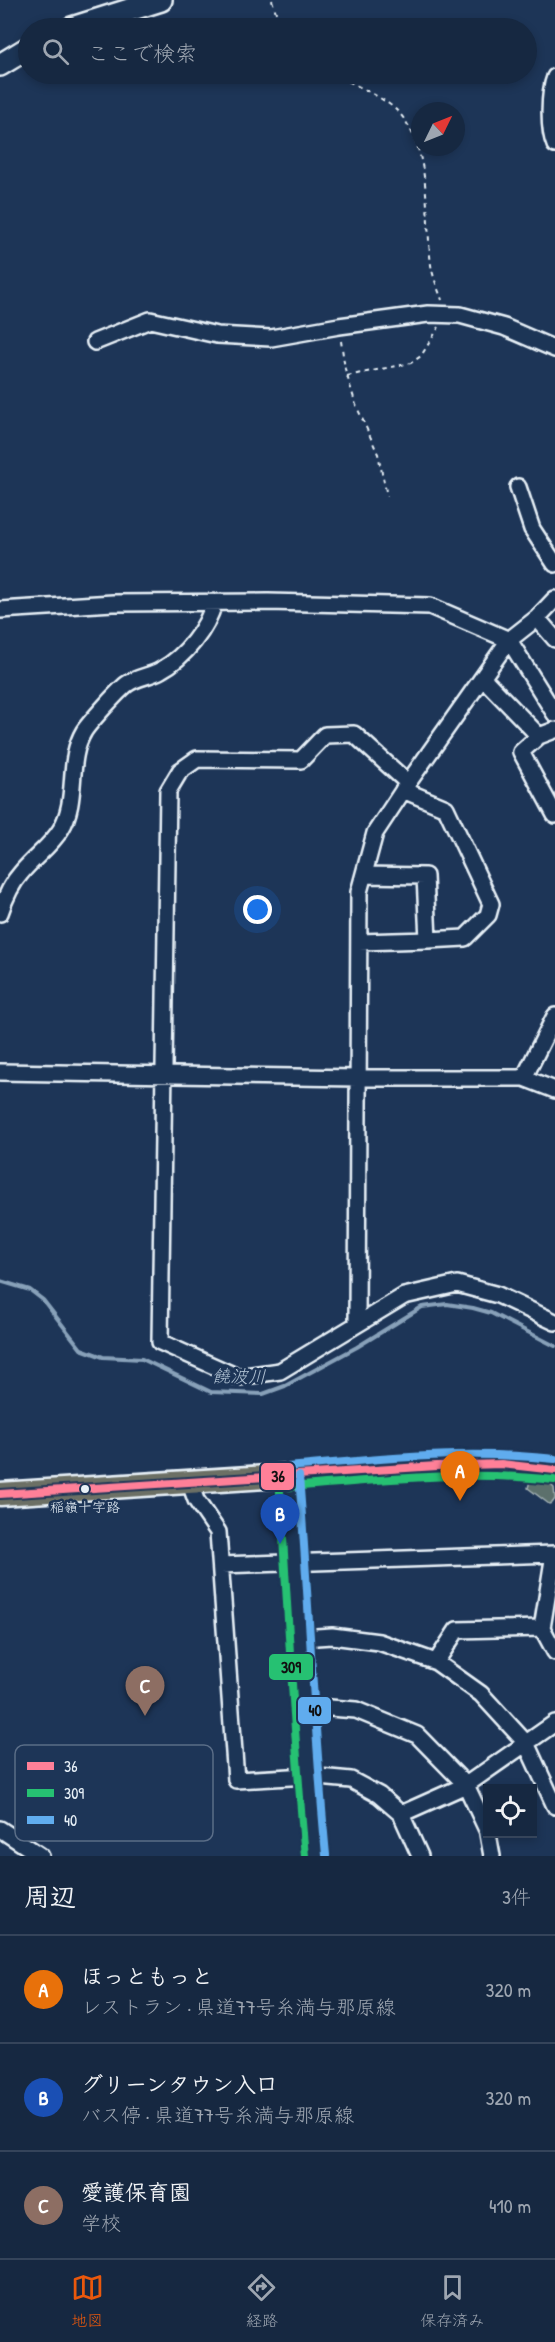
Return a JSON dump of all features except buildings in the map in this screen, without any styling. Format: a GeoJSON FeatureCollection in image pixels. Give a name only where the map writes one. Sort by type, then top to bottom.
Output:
{"type":"FeatureCollection","features":[{"type":"Feature","properties":{"kind":"main road"},"geometry":{"type":"LineString","coordinates":[[0,1494],[469,1465],[501,1464],[555,1470]]}},
{"type":"Feature","properties":{"kind":"street"},"geometry":{"type":"LineString","coordinates":[[104,18],[161,0]]}},
{"type":"Feature","properties":{"kind":"street"},"geometry":{"type":"LineString","coordinates":[[0,65],[18,54]]}},
{"type":"Feature","properties":{"kind":"street"},"geometry":{"type":"LineString","coordinates":[[555,77],[550,121],[555,145]]}},
{"type":"Feature","properties":{"kind":"street"},"geometry":{"type":"LineString","coordinates":[[95,342],[150,320],[217,335],[271,338],[428,314],[460,315],[504,327],[555,350]]}},
{"type":"Feature","properties":{"kind":"street"},"geometry":{"type":"LineString","coordinates":[[518,487],[532,529],[555,564]]}},
{"type":"Feature","properties":{"kind":"street"},"geometry":{"type":"LineString","coordinates":[[357,1324],[359,892],[375,833],[405,786],[509,640],[537,618],[555,599]]}},
{"type":"Feature","properties":{"kind":"street"},"geometry":{"type":"LineString","coordinates":[[0,610],[113,603],[430,606],[509,640],[555,714]]}},
{"type":"Feature","properties":{"kind":"street"},"geometry":{"type":"LineString","coordinates":[[0,913],[5,896],[20,873],[46,848],[62,828],[71,801],[74,757],[84,732],[128,683],[162,670],[183,653],[210,617],[214,603]]}},
{"type":"Feature","properties":{"kind":"street"},"geometry":{"type":"LineString","coordinates":[[537,618],[555,639]]}},
{"type":"Feature","properties":{"kind":"street"},"geometry":{"type":"LineString","coordinates":[[483,678],[539,736]]}},
{"type":"Feature","properties":{"kind":"street"},"geometry":{"type":"LineString","coordinates":[[555,729],[539,736],[521,752],[555,815]]}},
{"type":"Feature","properties":{"kind":"street"},"geometry":{"type":"LineString","coordinates":[[359,942],[465,938],[488,915],[491,904],[446,808],[405,786],[354,734],[325,735],[301,760],[197,759],[180,771],[168,791],[160,1342],[238,1377],[280,1371],[404,1296],[457,1284],[498,1295],[555,1322]]}},
{"type":"Feature","properties":{"kind":"street"},"geometry":{"type":"LineString","coordinates":[[364,875],[425,876],[428,940]]}},
{"type":"Feature","properties":{"kind":"street"},"geometry":{"type":"LineString","coordinates":[[524,1078],[555,1016]]}},
{"type":"Feature","properties":{"kind":"street"},"geometry":{"type":"LineString","coordinates":[[0,1072],[357,1078],[524,1078],[555,1090]]}},
{"type":"Feature","properties":{"kind":"street"},"geometry":{"type":"LineString","coordinates":[[289,1477],[308,1776],[316,1856]]}},
{"type":"Feature","properties":{"kind":"street"},"geometry":{"type":"LineString","coordinates":[[189,1481],[196,1500],[218,1532],[236,1780],[308,1776],[351,1780],[379,1795],[401,1814],[420,1856]]}},
{"type":"Feature","properties":{"kind":"street"},"geometry":{"type":"LineString","coordinates":[[221,1565],[294,1564],[555,1552],[542,1628],[555,1652]]}},
{"type":"Feature","properties":{"kind":"street"},"geometry":{"type":"LineString","coordinates":[[436,1662],[457,1630],[542,1628]]}},
{"type":"Feature","properties":{"kind":"street"},"geometry":{"type":"LineString","coordinates":[[301,1638],[332,1636],[379,1642],[436,1662],[481,1694],[526,1743],[555,1806]]}},
{"type":"Feature","properties":{"kind":"street"},"geometry":{"type":"LineString","coordinates":[[304,1706],[356,1710],[417,1735],[466,1785],[483,1822]]}},
{"type":"Feature","properties":{"kind":"street"},"geometry":{"type":"LineString","coordinates":[[401,1814],[466,1785],[555,1723]]}},
{"type":"Feature","properties":{"kind":"street"},"geometry":{"type":"LineString","coordinates":[[0,1829],[15,1839]]}},
{"type":"Feature","properties":{"kind":"street"},"geometry":{"type":"LineString","coordinates":[[489,1838],[492,1856]]}},
{"type":"Feature","properties":{"kind":"street"},"geometry":{"type":"LineString","coordinates":[[18,1841],[41,1856]]}},
{"type":"Feature","properties":{"kind":"path"},"geometry":{"type":"LineString","coordinates":[[272,0],[278,18]]}},
{"type":"Feature","properties":{"kind":"path"},"geometry":{"type":"LineString","coordinates":[[347,376],[411,363],[421,356],[446,315],[432,267],[427,211],[416,139],[405,120],[390,104],[351,84]]}},
{"type":"Feature","properties":{"kind":"path"},"geometry":{"type":"LineString","coordinates":[[339,326],[347,376],[356,405],[378,454],[387,496]]}},
{"type":"Feature","properties":{"kind":"green space"},"geometry":{"type":"Polygon","coordinates":[[[530,1481],[548,1482],[554,1488],[555,1499],[552,1503],[549,1504],[528,1488],[530,1481]]]}},
{"type":"Feature","properties":{"kind":"waterway","name":"饒波川"},"geometry":{"type":"LineString","coordinates":[[0,1281],[30,1290],[43,1300],[81,1349],[103,1357],[142,1359],[211,1392],[263,1394],[285,1386],[357,1347],[422,1307],[447,1304],[491,1313],[555,1346]]}},
{"type":"Feature","properties":{"kind":"transit line","name":"40"},"geometry":{"type":"LineString","coordinates":[[288,1467],[454,1455],[555,1459]]}},
{"type":"Feature","properties":{"kind":"transit line","name":"36"},"geometry":{"type":"LineString","coordinates":[[0,1494],[437,1466],[501,1464],[555,1470]]}},
{"type":"Feature","properties":{"kind":"transit line","name":"40"},"geometry":{"type":"LineString","coordinates":[[299,1476],[326,1855]]}},
{"type":"Feature","properties":{"kind":"transit line","name":"309"},"geometry":{"type":"LineString","coordinates":[[290,1487],[455,1476],[554,1480]]}},
{"type":"Feature","properties":{"kind":"transit line","name":"309"},"geometry":{"type":"LineString","coordinates":[[279,1478],[305,1856]]}},
{"type":"Feature","properties":{"kind":"place","name":"稲嶺十字路"},"geometry":{"type":"Point","coordinates":[85,1489]}},
{"type":"Feature","properties":{"kind":"place","name":"ほっともっと"},"geometry":{"type":"Point","coordinates":[460,1501]}},
{"type":"Feature","properties":{"kind":"place","name":"グリーンタウン入口"},"geometry":{"type":"Point","coordinates":[280,1544]}},
{"type":"Feature","properties":{"kind":"place","name":"愛護保育園"},"geometry":{"type":"Point","coordinates":[145,1716]}}]}
